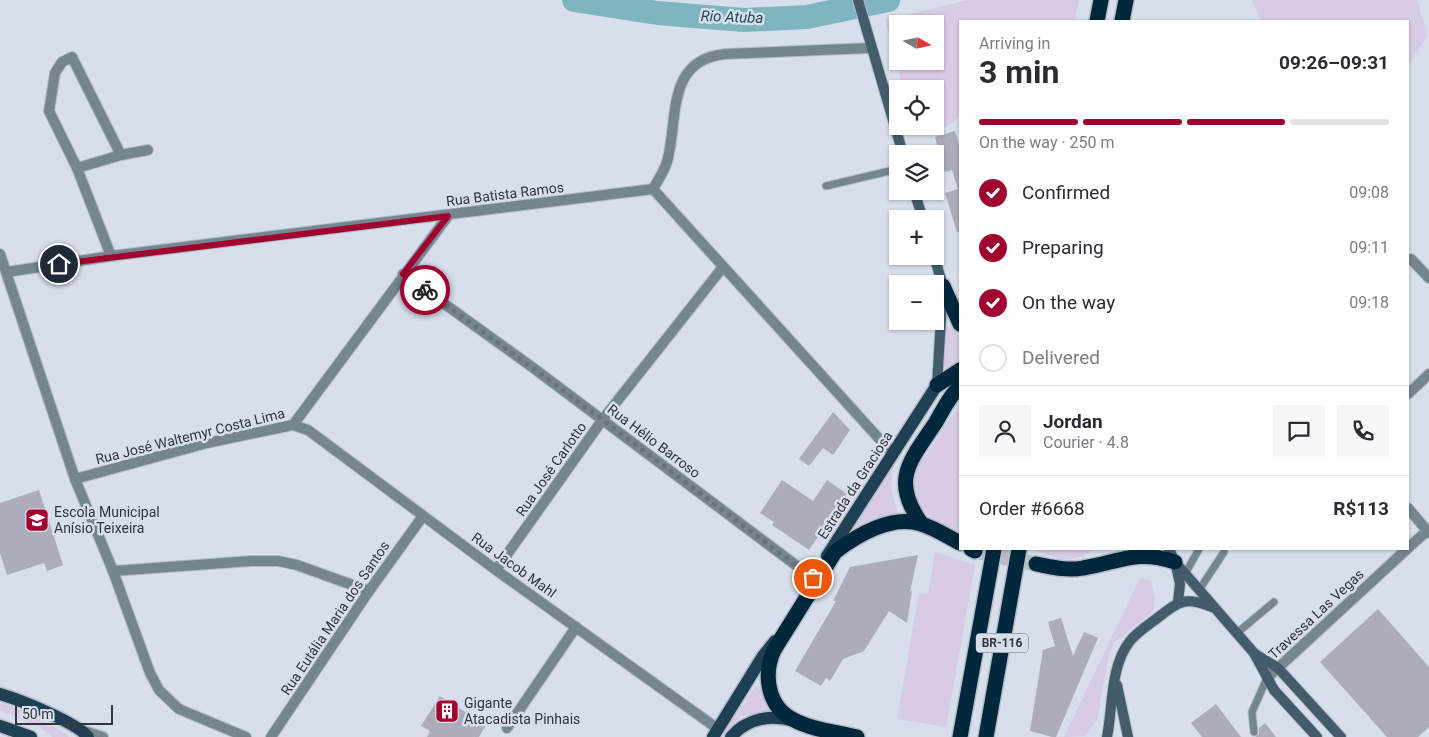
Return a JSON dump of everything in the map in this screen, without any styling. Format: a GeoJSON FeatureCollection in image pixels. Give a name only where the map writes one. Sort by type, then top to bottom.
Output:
{"type":"FeatureCollection","features":[{"type":"Feature","properties":{"kind":"highway"},"geometry":{"type":"LineString","coordinates":[[1097,20],[1101,0]]}},
{"type":"Feature","properties":{"kind":"highway"},"geometry":{"type":"LineString","coordinates":[[1122,20],[1126,0]]}},
{"type":"Feature","properties":{"kind":"highway"},"geometry":{"type":"LineString","coordinates":[[944,290],[959,322]]}},
{"type":"Feature","properties":{"kind":"highway"},"geometry":{"type":"LineString","coordinates":[[937,386],[959,371]]}},
{"type":"Feature","properties":{"kind":"highway"},"geometry":{"type":"LineString","coordinates":[[920,523],[913,513],[907,496],[905,477],[907,465],[959,387]]}},
{"type":"Feature","properties":{"kind":"highway"},"geometry":{"type":"LineString","coordinates":[[858,737],[795,721],[784,713],[775,702],[769,688],[767,672],[774,650],[836,552],[847,543],[871,530],[908,522],[920,523],[959,542]]}},
{"type":"Feature","properties":{"kind":"highway","name":"BR-116"},"geometry":{"type":"LineString","coordinates":[[960,737],[994,550]]}},
{"type":"Feature","properties":{"kind":"highway","name":"BR-116"},"geometry":{"type":"LineString","coordinates":[[986,737],[1020,550]]}},
{"type":"Feature","properties":{"kind":"highway"},"geometry":{"type":"LineString","coordinates":[[1081,569],[1095,562],[1105,550]]}},
{"type":"Feature","properties":{"kind":"highway"},"geometry":{"type":"LineString","coordinates":[[1036,564],[1063,569],[1081,569],[1131,557],[1151,555],[1176,562]]}},
{"type":"Feature","properties":{"kind":"main road"},"geometry":{"type":"LineString","coordinates":[[858,0],[900,145]]}},
{"type":"Feature","properties":{"kind":"main road"},"geometry":{"type":"LineString","coordinates":[[937,386],[940,330]]}},
{"type":"Feature","properties":{"kind":"main road","name":"Estrada da Graciosa"},"geometry":{"type":"LineString","coordinates":[[716,733],[763,656],[794,618],[813,578],[937,386]]}},
{"type":"Feature","properties":{"kind":"main road"},"geometry":{"type":"LineString","coordinates":[[1176,562],[1198,590],[1254,653],[1274,690],[1317,737]]}},
{"type":"Feature","properties":{"kind":"main road"},"geometry":{"type":"LineString","coordinates":[[1176,562],[1180,584],[1178,602]]}},
{"type":"Feature","properties":{"kind":"main road"},"geometry":{"type":"LineString","coordinates":[[1106,737],[1115,677],[1121,657],[1130,641],[1178,602],[1191,601],[1213,607]]}},
{"type":"Feature","properties":{"kind":"main road"},"geometry":{"type":"LineString","coordinates":[[1254,653],[1278,668],[1341,737]]}},
{"type":"Feature","properties":{"kind":"main road"},"geometry":{"type":"LineString","coordinates":[[1115,677],[1128,737]]}},
{"type":"Feature","properties":{"kind":"main road"},"geometry":{"type":"LineString","coordinates":[[0,694],[19,700],[86,734]]}},
{"type":"Feature","properties":{"kind":"main road"},"geometry":{"type":"LineString","coordinates":[[731,737],[746,724],[763,718],[779,717],[795,721]]}},
{"type":"Feature","properties":{"kind":"main road"},"geometry":{"type":"LineString","coordinates":[[0,726],[31,737]]}},
{"type":"Feature","properties":{"kind":"street"},"geometry":{"type":"LineString","coordinates":[[872,48],[718,55],[693,66],[682,80],[668,160],[653,189],[893,454]]}},
{"type":"Feature","properties":{"kind":"street"},"geometry":{"type":"LineString","coordinates":[[111,256],[78,168],[49,111],[55,73],[62,62],[72,57],[120,155]]}},
{"type":"Feature","properties":{"kind":"street"},"geometry":{"type":"LineString","coordinates":[[78,168],[120,155],[148,150]]}},
{"type":"Feature","properties":{"kind":"street","name":"Rua Batista Ramos"},"geometry":{"type":"LineString","coordinates":[[7,272],[111,256],[448,216],[653,189]]}},
{"type":"Feature","properties":{"kind":"street","name":"Rua José Waltemyr Costa Lima"},"geometry":{"type":"LineString","coordinates":[[75,480],[207,443],[293,425],[403,274],[448,216]]}},
{"type":"Feature","properties":{"kind":"street"},"geometry":{"type":"LineString","coordinates":[[0,254],[75,480],[113,571],[140,650],[159,690],[179,709],[246,737]]}},
{"type":"Feature","properties":{"kind":"street"},"geometry":{"type":"LineString","coordinates":[[1411,259],[1429,278]]}},
{"type":"Feature","properties":{"kind":"street","name":"Rua José Carlotto"},"geometry":{"type":"LineString","coordinates":[[496,570],[603,419],[723,267]]}},
{"type":"Feature","properties":{"kind":"street","name":"Rua Hélio Barroso"},"geometry":{"type":"LineString","coordinates":[[403,274],[603,419],[813,578]]}},
{"type":"Feature","properties":{"kind":"street"},"geometry":{"type":"LineString","coordinates":[[1409,393],[1429,374]]}},
{"type":"Feature","properties":{"kind":"street","name":"Rua Jacob Mahl"},"geometry":{"type":"LineString","coordinates":[[293,425],[308,430],[576,627],[716,733]]}},
{"type":"Feature","properties":{"kind":"street"},"geometry":{"type":"LineString","coordinates":[[1409,509],[1428,532]]}},
{"type":"Feature","properties":{"kind":"street","name":"Rua Eutália Maria dos Santos"},"geometry":{"type":"LineString","coordinates":[[271,737],[369,591],[423,516]]}},
{"type":"Feature","properties":{"kind":"street","name":"Travessa Las Vegas"},"geometry":{"type":"LineString","coordinates":[[1409,546],[1428,532]]}},
{"type":"Feature","properties":{"kind":"street","name":"Travessa Las Vegas"},"geometry":{"type":"LineString","coordinates":[[1267,678],[1405,550]]}},
{"type":"Feature","properties":{"kind":"street"},"geometry":{"type":"LineString","coordinates":[[113,571],[278,561],[297,565],[369,591]]}},
{"type":"Feature","properties":{"kind":"street"},"geometry":{"type":"LineString","coordinates":[[507,728],[576,627]]}},
{"type":"Feature","properties":{"kind":"street"},"geometry":{"type":"LineString","coordinates":[[86,734],[103,737]]}},
{"type":"Feature","properties":{"kind":"lane"},"geometry":{"type":"LineString","coordinates":[[826,186],[889,171]]}},
{"type":"Feature","properties":{"kind":"lane"},"geometry":{"type":"LineString","coordinates":[[1176,562],[1197,550]]}},
{"type":"Feature","properties":{"kind":"lane"},"geometry":{"type":"LineString","coordinates":[[1198,590],[1224,552]]}},
{"type":"Feature","properties":{"kind":"lane"},"geometry":{"type":"LineString","coordinates":[[1237,634],[1274,602]]}},
{"type":"Feature","properties":{"kind":"lane"},"geometry":{"type":"LineString","coordinates":[[1254,732],[1252,712],[1267,678]]}},
{"type":"Feature","properties":{"kind":"shaded area"},"geometry":{"type":"Polygon","coordinates":[[[968,0],[1079,0],[1075,20],[959,20],[959,117],[945,128],[944,80],[901,80],[898,70],[944,70],[944,15],[906,15],[968,0]]]}},
{"type":"Feature","properties":{"kind":"shaded area"},"geometry":{"type":"Polygon","coordinates":[[[1252,0],[1417,0],[1428,36],[1409,64],[1409,20],[1261,20],[1252,0]]]}},
{"type":"Feature","properties":{"kind":"shaded area"},"geometry":{"type":"Polygon","coordinates":[[[889,19],[889,35],[885,20],[889,19]]]}},
{"type":"Feature","properties":{"kind":"shaded area"},"geometry":{"type":"Polygon","coordinates":[[[946,326],[950,327],[959,337],[959,361],[945,368],[943,366],[946,326]]]}},
{"type":"Feature","properties":{"kind":"shaded area"},"geometry":{"type":"Polygon","coordinates":[[[959,406],[959,532],[950,529],[932,518],[917,502],[913,493],[912,483],[915,472],[959,406]]]}},
{"type":"Feature","properties":{"kind":"shaded area"},"geometry":{"type":"Polygon","coordinates":[[[894,460],[896,461],[891,482],[894,502],[900,515],[848,534],[894,460]]]}},
{"type":"Feature","properties":{"kind":"shaded area"},"geometry":{"type":"Polygon","coordinates":[[[1092,550],[1074,559],[1059,558],[1037,551],[1092,550]]]}},
{"type":"Feature","properties":{"kind":"shaded area"},"geometry":{"type":"Polygon","coordinates":[[[935,552],[975,565],[946,727],[897,719],[919,593],[928,594],[935,552]]]}},
{"type":"Feature","properties":{"kind":"shaded area"},"geometry":{"type":"Polygon","coordinates":[[[1140,578],[1151,581],[1155,598],[1153,612],[1116,641],[1109,654],[1097,720],[1086,736],[1064,737],[1140,578]]]}},
{"type":"Feature","properties":{"kind":"shaded area"},"geometry":{"type":"Polygon","coordinates":[[[756,686],[758,686],[770,710],[742,716],[720,737],[756,686]]]}},
{"type":"Feature","properties":{"kind":"shaded area"},"geometry":{"type":"Polygon","coordinates":[[[0,703],[36,717],[69,737],[52,737],[41,728],[0,710],[0,703]]]}},
{"type":"Feature","properties":{"kind":"building"},"geometry":{"type":"Polygon","coordinates":[[[955,131],[959,145],[959,232],[957,232],[945,193],[958,189],[952,170],[945,172],[944,169],[944,145],[937,145],[935,137],[955,131]]]}},
{"type":"Feature","properties":{"kind":"building"},"geometry":{"type":"Polygon","coordinates":[[[833,412],[850,430],[833,455],[823,448],[809,466],[799,459],[833,412]]]}},
{"type":"Feature","properties":{"kind":"building"},"geometry":{"type":"Polygon","coordinates":[[[782,480],[813,501],[827,480],[847,494],[809,550],[772,525],[774,522],[760,513],[782,480]]]}},
{"type":"Feature","properties":{"kind":"building"},"geometry":{"type":"Polygon","coordinates":[[[39,490],[63,565],[47,571],[44,563],[7,575],[0,553],[0,503],[39,490]]]}},
{"type":"Feature","properties":{"kind":"building"},"geometry":{"type":"Polygon","coordinates":[[[918,555],[910,592],[912,591],[907,623],[889,611],[864,651],[843,659],[830,681],[826,678],[821,686],[795,671],[836,601],[833,601],[850,567],[918,555]]]}},
{"type":"Feature","properties":{"kind":"building"},"geometry":{"type":"Polygon","coordinates":[[[1378,609],[1429,667],[1429,727],[1418,737],[1387,737],[1320,662],[1378,609]]]}},
{"type":"Feature","properties":{"kind":"building"},"geometry":{"type":"Polygon","coordinates":[[[1061,618],[1073,656],[1084,632],[1098,638],[1056,737],[1052,737],[1030,731],[1043,650],[1055,646],[1048,622],[1061,618]]]}},
{"type":"Feature","properties":{"kind":"building","name":"Gigante Atacadista Pinhais"},"geometry":{"type":"Polygon","coordinates":[[[440,696],[486,725],[479,737],[427,737],[430,731],[421,726],[440,696]]]}},
{"type":"Feature","properties":{"kind":"building"},"geometry":{"type":"Polygon","coordinates":[[[1216,704],[1241,737],[1202,737],[1191,723],[1216,704]]]}},
{"type":"Feature","properties":{"kind":"building"},"geometry":{"type":"Polygon","coordinates":[[[1265,723],[1276,737],[1255,737],[1259,734],[1259,728],[1265,723]]]}},
{"type":"Feature","properties":{"kind":"waterway","name":"Rio Atuba"},"geometry":{"type":"LineString","coordinates":[[574,0],[657,13],[744,20],[807,17],[888,0]]}},
{"type":"Feature","properties":{"kind":"tunnel"},"geometry":{"type":"LineString","coordinates":[[975,551],[1036,564]]}},
{"type":"Feature","properties":{"kind":"way so far"},"geometry":{"type":"LineString","coordinates":[[425,290],[532,367],[813,578]]}},
{"type":"Feature","properties":{"kind":"place","name":"Escola Municipal Anísio Teixeira"},"geometry":{"type":"Point","coordinates":[37,520]}},
{"type":"Feature","properties":{"kind":"place","name":"Gigante Atacadista Pinhais"},"geometry":{"type":"Point","coordinates":[447,711]}},
{"type":"Feature","properties":{"kind":"route"},"geometry":{"type":"LineString","coordinates":[[59,264],[111,256],[448,216],[403,274],[425,290]]}}]}
